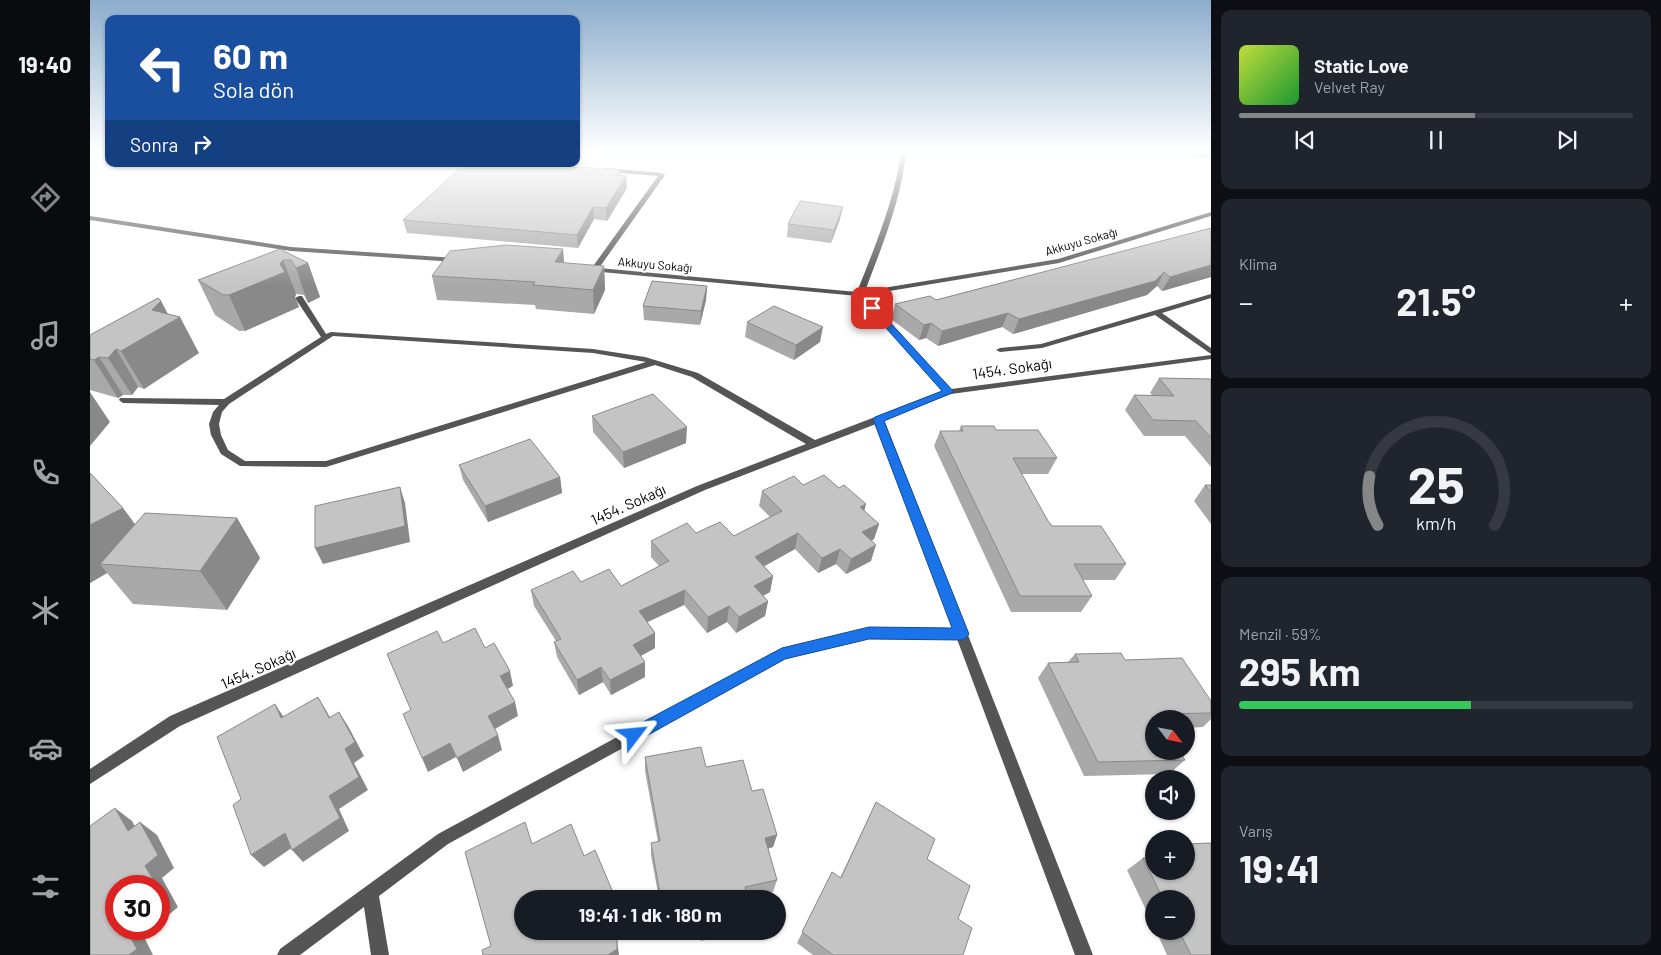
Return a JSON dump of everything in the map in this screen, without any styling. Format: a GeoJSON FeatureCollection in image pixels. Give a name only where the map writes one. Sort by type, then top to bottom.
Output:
{"type":"FeatureCollection","features":[{"type":"Feature","properties":{"kind":"street"},"geometry":{"type":"LineString","coordinates":[[594,270],[646,198]]}},
{"type":"Feature","properties":{"kind":"street"},"geometry":{"type":"LineString","coordinates":[[894,198],[860,294],[949,392]]}},
{"type":"Feature","properties":{"kind":"street","name":"Akkuyu Sokağı"},"geometry":{"type":"LineString","coordinates":[[584,269],[860,294],[1059,261],[1211,214]]}},
{"type":"Feature","properties":{"kind":"street"},"geometry":{"type":"LineString","coordinates":[[90,218],[291,249],[467,261]]}},
{"type":"Feature","properties":{"kind":"street"},"geometry":{"type":"LineString","coordinates":[[1000,350],[1042,346],[1211,296]]}},
{"type":"Feature","properties":{"kind":"street"},"geometry":{"type":"LineString","coordinates":[[299,298],[325,338]]}},
{"type":"Feature","properties":{"kind":"street"},"geometry":{"type":"LineString","coordinates":[[1156,312],[1211,352]]}},
{"type":"Feature","properties":{"kind":"street"},"geometry":{"type":"LineString","coordinates":[[655,362],[326,464],[243,464],[224,452],[216,435],[214,424],[218,412],[226,402],[331,334],[593,350],[655,362],[695,375],[814,444]]}},
{"type":"Feature","properties":{"kind":"street","name":"1454. Sokağı"},"geometry":{"type":"LineString","coordinates":[[90,777],[175,721],[701,488],[949,392],[1211,357]]}},
{"type":"Feature","properties":{"kind":"street"},"geometry":{"type":"LineString","coordinates":[[123,400],[226,402]]}},
{"type":"Feature","properties":{"kind":"street"},"geometry":{"type":"LineString","coordinates":[[879,419],[1084,955]]}},
{"type":"Feature","properties":{"kind":"street"},"geometry":{"type":"LineString","coordinates":[[286,955],[443,838],[782,654],[869,633],[962,634]]}},
{"type":"Feature","properties":{"kind":"street"},"geometry":{"type":"LineString","coordinates":[[370,892],[380,955]]}},
{"type":"Feature","properties":{"kind":"building"},"geometry":{"type":"Polygon","coordinates":[[[428,198],[613,198],[606,208],[593,207],[577,235],[403,220],[428,198]]]}},
{"type":"Feature","properties":{"kind":"building"},"geometry":{"type":"Polygon","coordinates":[[[800,201],[843,207],[834,230],[788,224],[800,201]]]}},
{"type":"Feature","properties":{"kind":"building"},"geometry":{"type":"Polygon","coordinates":[[[1211,228],[1211,265],[1170,277],[1164,272],[1155,281],[1019,319],[1008,313],[942,331],[931,323],[924,325],[895,304],[930,296],[936,300],[1211,228]]]}},
{"type":"Feature","properties":{"kind":"building"},"geometry":{"type":"Polygon","coordinates":[[[506,245],[563,249],[555,262],[604,266],[593,290],[533,285],[535,282],[432,276],[450,251],[506,245]]]}},
{"type":"Feature","properties":{"kind":"building"},"geometry":{"type":"Polygon","coordinates":[[[280,249],[308,263],[296,268],[291,260],[283,260],[280,264],[285,272],[229,295],[223,295],[198,280],[280,249]]]}},
{"type":"Feature","properties":{"kind":"building"},"geometry":{"type":"Polygon","coordinates":[[[652,281],[707,286],[701,311],[643,306],[652,281]]]}},
{"type":"Feature","properties":{"kind":"building"},"geometry":{"type":"Polygon","coordinates":[[[158,298],[161,301],[152,310],[180,317],[121,351],[116,349],[108,358],[90,359],[90,335],[158,298]]]}},
{"type":"Feature","properties":{"kind":"building"},"geometry":{"type":"Polygon","coordinates":[[[774,306],[823,327],[796,345],[747,322],[774,306]]]}},
{"type":"Feature","properties":{"kind":"building"},"geometry":{"type":"Polygon","coordinates":[[[1159,378],[1211,379],[1211,438],[1196,421],[1153,420],[1134,395],[1174,396],[1159,378]]]}},
{"type":"Feature","properties":{"kind":"building"},"geometry":{"type":"Polygon","coordinates":[[[653,394],[687,427],[623,452],[592,416],[653,394]]]}},
{"type":"Feature","properties":{"kind":"building"},"geometry":{"type":"Polygon","coordinates":[[[961,426],[994,426],[996,430],[1038,430],[1057,458],[1013,458],[1048,521],[1052,526],[1101,526],[1126,564],[1074,564],[1092,596],[1020,596],[940,431],[963,431],[961,426]]]}},
{"type":"Feature","properties":{"kind":"building"},"geometry":{"type":"Polygon","coordinates":[[[530,439],[560,477],[485,506],[459,465],[530,439]]]}},
{"type":"Feature","properties":{"kind":"building"},"geometry":{"type":"Polygon","coordinates":[[[90,473],[123,508],[90,525],[90,473]]]}},
{"type":"Feature","properties":{"kind":"building"},"geometry":{"type":"Polygon","coordinates":[[[824,475],[839,488],[844,485],[866,504],[860,507],[879,524],[862,532],[876,545],[851,559],[840,549],[822,558],[798,533],[755,557],[773,576],[754,586],[768,601],[739,617],[729,606],[708,617],[685,590],[639,611],[655,633],[633,645],[645,662],[610,680],[601,667],[577,680],[554,642],[561,639],[531,590],[573,571],[581,582],[609,569],[621,586],[669,561],[651,541],[687,523],[696,533],[720,522],[734,536],[782,511],[762,491],[794,476],[803,485],[824,475]]]}},
{"type":"Feature","properties":{"kind":"building"},"geometry":{"type":"Polygon","coordinates":[[[1205,485],[1211,485],[1211,492],[1205,485]]]}},
{"type":"Feature","properties":{"kind":"building"},"geometry":{"type":"Polygon","coordinates":[[[400,487],[405,526],[315,548],[315,506],[400,487]]]}},
{"type":"Feature","properties":{"kind":"building"},"geometry":{"type":"Polygon","coordinates":[[[145,513],[237,518],[200,571],[100,564],[145,513]]]}},
{"type":"Feature","properties":{"kind":"building"},"geometry":{"type":"Polygon","coordinates":[[[475,628],[485,648],[494,643],[510,671],[500,676],[515,702],[488,716],[498,735],[457,758],[450,743],[422,758],[403,714],[411,710],[387,654],[437,631],[443,643],[475,628]]]}},
{"type":"Feature","properties":{"kind":"building"},"geometry":{"type":"Polygon","coordinates":[[[1121,653],[1125,660],[1182,658],[1211,701],[1211,713],[1195,713],[1195,710],[1145,710],[1145,760],[1185,760],[1098,762],[1048,663],[1079,662],[1075,654],[1121,653]]]}},
{"type":"Feature","properties":{"kind":"building"},"geometry":{"type":"Polygon","coordinates":[[[318,697],[329,718],[339,712],[355,742],[345,749],[359,777],[329,796],[340,818],[292,850],[285,833],[251,855],[233,805],[241,799],[217,737],[275,704],[281,718],[318,697]]]}},
{"type":"Feature","properties":{"kind":"building"},"geometry":{"type":"Polygon","coordinates":[[[701,747],[706,767],[743,760],[752,791],[763,789],[777,835],[765,838],[777,880],[745,887],[746,890],[659,890],[651,843],[660,841],[645,757],[701,747]]]}},
{"type":"Feature","properties":{"kind":"building"},"geometry":{"type":"Polygon","coordinates":[[[876,802],[935,839],[927,859],[970,886],[958,919],[972,928],[963,955],[833,955],[802,932],[832,872],[841,878],[876,802]]]}},
{"type":"Feature","properties":{"kind":"building"},"geometry":{"type":"Polygon","coordinates":[[[115,808],[128,831],[140,822],[158,855],[145,866],[150,875],[105,875],[105,940],[132,940],[137,949],[129,955],[90,955],[90,826],[115,808]]]}},
{"type":"Feature","properties":{"kind":"building"},"geometry":{"type":"Polygon","coordinates":[[[525,822],[532,844],[571,824],[584,856],[595,850],[612,890],[514,890],[514,940],[617,940],[617,949],[608,955],[483,955],[482,950],[491,946],[465,852],[525,822]]]}},
{"type":"Feature","properties":{"kind":"building"},"geometry":{"type":"Polygon","coordinates":[[[1211,843],[1211,955],[1191,955],[1184,940],[1195,940],[1195,890],[1159,890],[1154,880],[1195,880],[1195,844],[1211,843]]]}},
{"type":"Feature","properties":{"kind":"route"},"geometry":{"type":"LineString","coordinates":[[634,735],[782,654],[869,633],[962,634],[879,419],[949,392],[872,308]]}}]}
